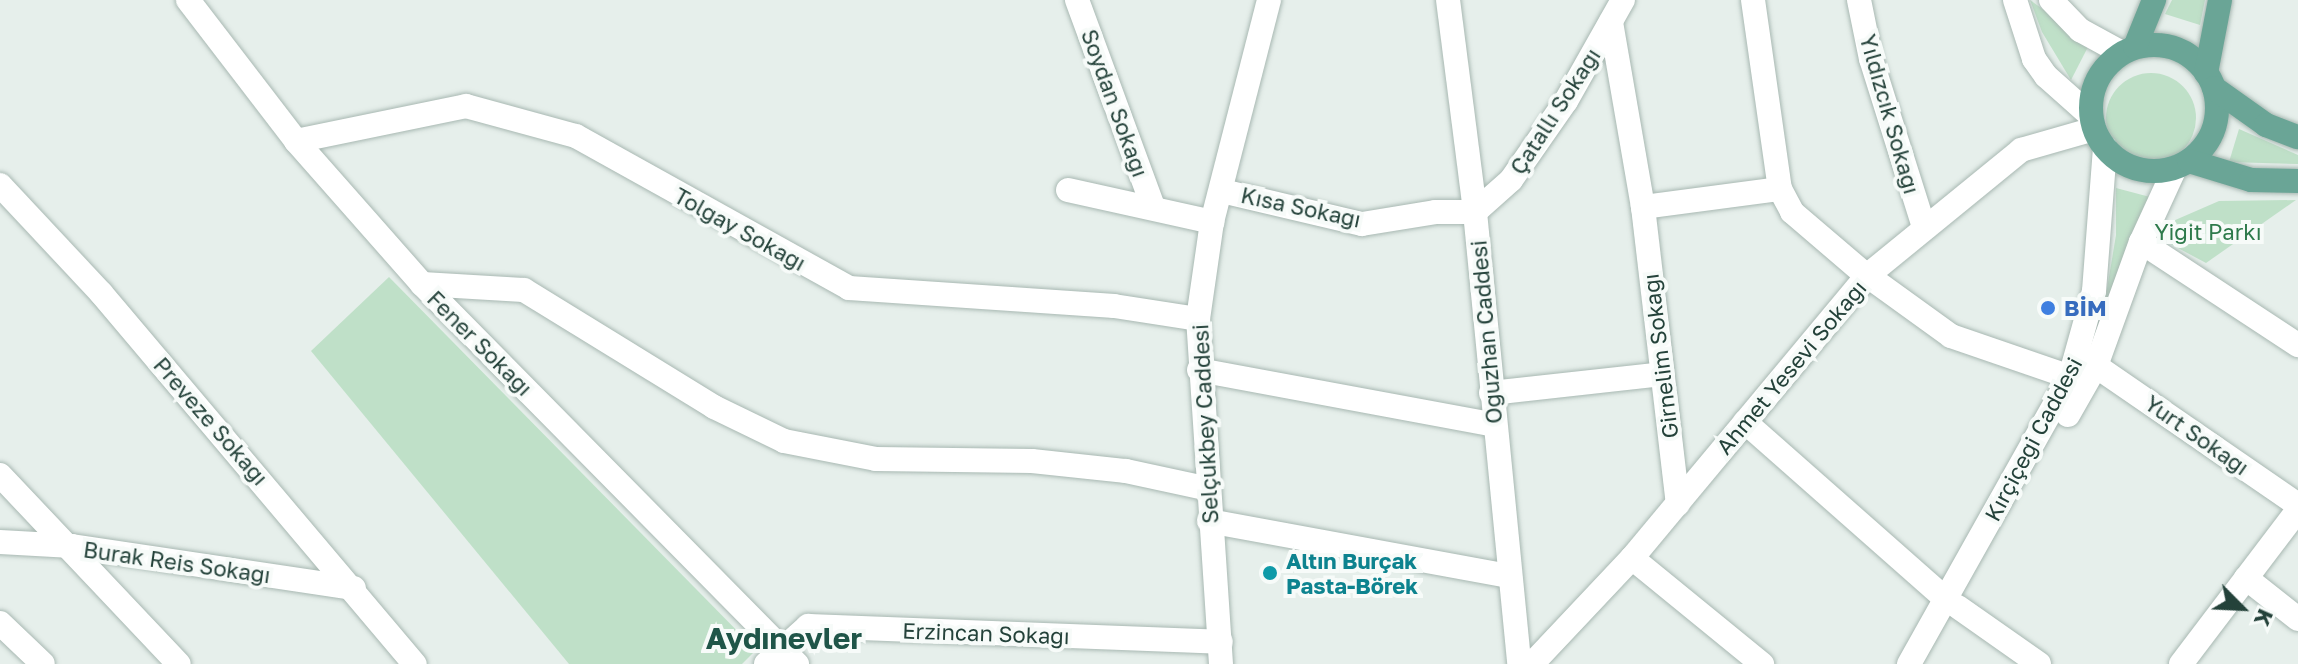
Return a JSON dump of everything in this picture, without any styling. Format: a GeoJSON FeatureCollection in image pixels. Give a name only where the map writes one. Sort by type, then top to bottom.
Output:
{"type":"FeatureCollection","features":[{"type":"Feature","properties":{"kind":"main road"},"geometry":{"type":"LineString","coordinates":[[2154,0],[2129,50],[2094,84],[2097,130],[2126,166],[2144,171],[2182,165],[2251,180],[2298,181]]}},
{"type":"Feature","properties":{"kind":"main road"},"geometry":{"type":"LineString","coordinates":[[2182,165],[2210,137],[2216,121],[2210,80],[2220,0]]}},
{"type":"Feature","properties":{"kind":"main road"},"geometry":{"type":"LineString","coordinates":[[2129,50],[2180,50],[2210,80],[2266,125],[2298,137]]}},
{"type":"Feature","properties":{"kind":"street","name":"Fener Sokağı"},"geometry":{"type":"LineString","coordinates":[[188,0],[296,141],[422,284],[782,659]]}},
{"type":"Feature","properties":{"kind":"street","name":"Soydan Sokağı"},"geometry":{"type":"LineString","coordinates":[[1077,0],[1153,207]]}},
{"type":"Feature","properties":{"kind":"street","name":"Selçukbey Caddesi"},"geometry":{"type":"LineString","coordinates":[[1221,653],[1209,521],[1198,319],[1212,222],[1269,0]]}},
{"type":"Feature","properties":{"kind":"street","name":"Oğuzhan Caddesi"},"geometry":{"type":"LineString","coordinates":[[1448,0],[1475,212],[1519,664]]}},
{"type":"Feature","properties":{"kind":"street","name":"Çatallı Sokağı"},"geometry":{"type":"LineString","coordinates":[[1475,212],[1511,180],[1566,101],[1623,0]]}},
{"type":"Feature","properties":{"kind":"street"},"geometry":{"type":"LineString","coordinates":[[1753,0],[1780,189],[1792,212],[1868,275],[1951,336],[2070,377]]}},
{"type":"Feature","properties":{"kind":"street","name":"Yıldızcık Sokağı"},"geometry":{"type":"LineString","coordinates":[[1859,0],[1871,59],[1924,227]]}},
{"type":"Feature","properties":{"kind":"street"},"geometry":{"type":"LineString","coordinates":[[2015,0],[2034,59],[2097,130]]}},
{"type":"Feature","properties":{"kind":"street"},"geometry":{"type":"LineString","coordinates":[[2051,0],[2080,30],[2129,50]]}},
{"type":"Feature","properties":{"kind":"street","name":"Girnelim Sokağı"},"geometry":{"type":"LineString","coordinates":[[1611,22],[1643,207],[1678,504]]}},
{"type":"Feature","properties":{"kind":"street","name":"Tolgay Sokağı"},"geometry":{"type":"LineString","coordinates":[[296,141],[466,106],[576,136],[849,288],[1114,306],[1198,319]]}},
{"type":"Feature","properties":{"kind":"street","name":"Ahmet Yesevi Sokağı"},"geometry":{"type":"LineString","coordinates":[[1532,664],[1632,558],[1868,275],[2021,150],[2097,130]]}},
{"type":"Feature","properties":{"kind":"street","name":"Kırçiçeği Caddesi"},"geometry":{"type":"LineString","coordinates":[[1926,664],[1952,603],[2070,377],[2094,291],[2097,130]]}},
{"type":"Feature","properties":{"kind":"street","name":"Kırçiçeği Caddesi"},"geometry":{"type":"LineString","coordinates":[[1909,664],[1952,603],[2096,366],[2141,242],[2182,165]]}},
{"type":"Feature","properties":{"kind":"street","name":"Preveze Sokağı"},"geometry":{"type":"LineString","coordinates":[[0,185],[91,282],[354,588],[415,664]]}},
{"type":"Feature","properties":{"kind":"street"},"geometry":{"type":"LineString","coordinates":[[1643,207],[1780,189]]}},
{"type":"Feature","properties":{"kind":"street","name":"Soydan Sokağı"},"geometry":{"type":"LineString","coordinates":[[1068,190],[1212,222]]}},
{"type":"Feature","properties":{"kind":"street","name":"Kısa Sokağı"},"geometry":{"type":"LineString","coordinates":[[1222,191],[1362,224],[1435,212],[1475,212]]}},
{"type":"Feature","properties":{"kind":"street"},"geometry":{"type":"LineString","coordinates":[[2141,242],[2298,345]]}},
{"type":"Feature","properties":{"kind":"street"},"geometry":{"type":"LineString","coordinates":[[422,284],[524,290],[714,407],[784,441],[876,459],[1032,461],[1126,471],[1209,489]]}},
{"type":"Feature","properties":{"kind":"street","name":"Yurt Sokağı"},"geometry":{"type":"LineString","coordinates":[[2096,366],[2298,507]]}},
{"type":"Feature","properties":{"kind":"street"},"geometry":{"type":"LineString","coordinates":[[1199,370],[1495,425]]}},
{"type":"Feature","properties":{"kind":"street"},"geometry":{"type":"LineString","coordinates":[[1491,393],[1662,374]]}},
{"type":"Feature","properties":{"kind":"street"},"geometry":{"type":"LineString","coordinates":[[1745,422],[1952,603],[2039,664]]}},
{"type":"Feature","properties":{"kind":"street"},"geometry":{"type":"LineString","coordinates":[[0,475],[72,546],[179,664]]}},
{"type":"Feature","properties":{"kind":"street"},"geometry":{"type":"LineString","coordinates":[[2181,664],[2298,507]]}},
{"type":"Feature","properties":{"kind":"street"},"geometry":{"type":"LineString","coordinates":[[1209,521],[1509,576]]}},
{"type":"Feature","properties":{"kind":"street","name":"Burak Reis Sokağı"},"geometry":{"type":"LineString","coordinates":[[0,542],[72,546],[354,588]]}},
{"type":"Feature","properties":{"kind":"street"},"geometry":{"type":"LineString","coordinates":[[1632,558],[1762,664]]}},
{"type":"Feature","properties":{"kind":"street"},"geometry":{"type":"LineString","coordinates":[[2246,578],[2298,619]]}},
{"type":"Feature","properties":{"kind":"street"},"geometry":{"type":"LineString","coordinates":[[0,623],[43,664]]}},
{"type":"Feature","properties":{"kind":"street","name":"Erzincan Sokağı"},"geometry":{"type":"LineString","coordinates":[[782,659],[808,626],[1221,653]]}},
{"type":"Feature","properties":{"kind":"green space"},"geometry":{"type":"Polygon","coordinates":[[[2030,0],[2090,43],[2071,80],[2042,32],[2030,0]]]}},
{"type":"Feature","properties":{"kind":"green space"},"geometry":{"type":"Polygon","coordinates":[[[2172,0],[2205,0],[2200,25],[2165,14],[2172,0]]]}},
{"type":"Feature","properties":{"kind":"green space"},"geometry":{"type":"Polygon","coordinates":[[[2151,73],[2168,76],[2183,86],[2193,101],[2196,118],[2193,135],[2183,150],[2168,160],[2151,163],[2134,160],[2119,150],[2109,135],[2106,118],[2109,101],[2119,86],[2134,76],[2151,73]]]}},
{"type":"Feature","properties":{"kind":"green space"},"geometry":{"type":"Polygon","coordinates":[[[2239,129],[2298,155],[2298,164],[2229,162],[2239,129]]]}},
{"type":"Feature","properties":{"kind":"green space"},"geometry":{"type":"Polygon","coordinates":[[[2116,188],[2150,197],[2104,307],[2116,235],[2116,188]]]}},
{"type":"Feature","properties":{"kind":"green space","name":"Yiğit Parkı"},"geometry":{"type":"Polygon","coordinates":[[[2296,200],[2206,263],[2163,240],[2173,221],[2219,201],[2296,200]]]}},
{"type":"Feature","properties":{"kind":"green space"},"geometry":{"type":"Polygon","coordinates":[[[389,277],[756,650],[742,664],[569,664],[311,351],[389,277]]]}},
{"type":"Feature","properties":{"kind":"place","name":"BİM"},"geometry":{"type":"Point","coordinates":[2048,308]}},
{"type":"Feature","properties":{"kind":"place","name":"Altın Burçak Pasta-Börek"},"geometry":{"type":"Point","coordinates":[1270,573]}},
{"type":"Feature","properties":{"kind":"district","name":"Aydınevler"},"geometry":{"type":"Point","coordinates":[784,638]}}]}
